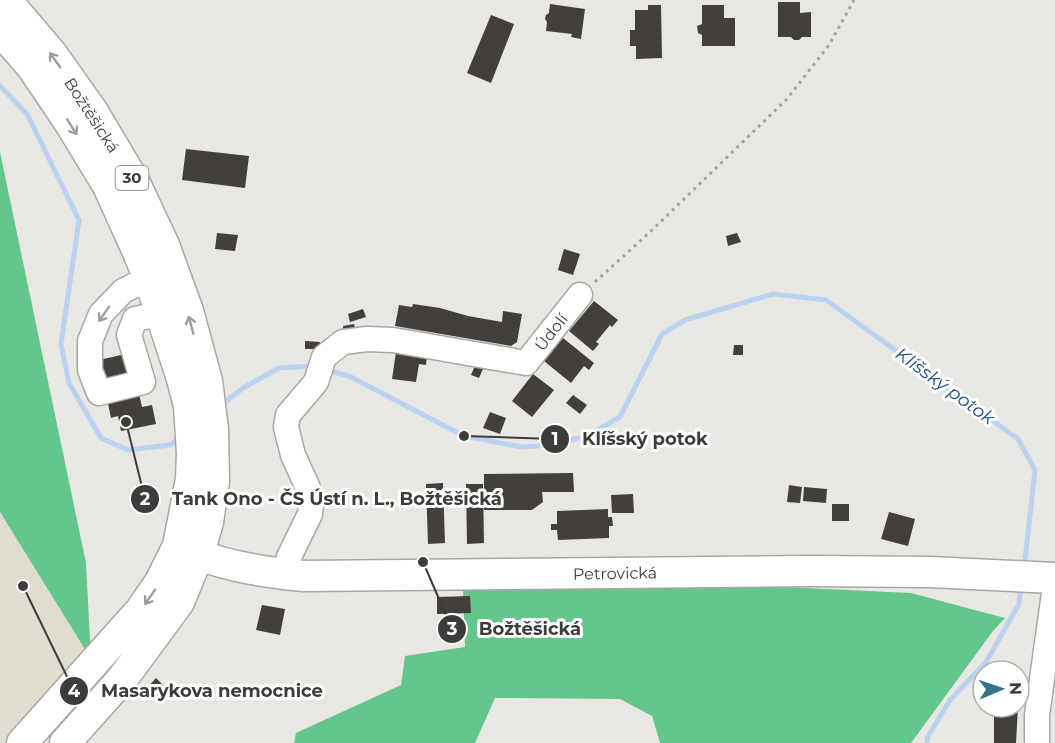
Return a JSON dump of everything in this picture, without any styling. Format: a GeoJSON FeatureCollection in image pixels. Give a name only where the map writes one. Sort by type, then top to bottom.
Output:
{"type":"FeatureCollection","features":[{"type":"Feature","properties":{"kind":"main road","name":"Božtěšická"},"geometry":{"type":"LineString","coordinates":[[6,0],[52,54],[93,112],[134,181],[168,256],[188,311],[207,381],[213,429],[214,481],[208,522],[188,551]]}},
{"type":"Feature","properties":{"kind":"main road","name":"Božtěšická"},"geometry":{"type":"LineString","coordinates":[[0,30],[32,67],[108,186],[148,278],[189,406],[192,453],[188,551]]}},
{"type":"Feature","properties":{"kind":"main road","name":"Petrovická"},"geometry":{"type":"LineString","coordinates":[[188,551],[234,566],[315,576],[810,571],[930,572],[1055,578]]}},
{"type":"Feature","properties":{"kind":"main road","name":"30"},"geometry":{"type":"LineString","coordinates":[[22,743],[140,611],[160,582],[188,551]]}},
{"type":"Feature","properties":{"kind":"main road","name":"30"},"geometry":{"type":"LineString","coordinates":[[64,743],[123,678],[179,602],[188,551]]}},
{"type":"Feature","properties":{"kind":"street"},"geometry":{"type":"LineString","coordinates":[[148,278],[123,291],[101,314],[90,341],[90,370],[99,393],[142,382],[129,335],[135,319],[160,314]]}},
{"type":"Feature","properties":{"kind":"street","name":"Údolí"},"geometry":{"type":"LineString","coordinates":[[285,574],[290,557],[310,514],[312,497],[293,454],[286,427],[288,415],[316,382],[324,357],[343,342],[367,339],[393,340],[526,363],[580,295]]}},
{"type":"Feature","properties":{"kind":"street"},"geometry":{"type":"LineString","coordinates":[[1037,743],[1037,715],[1055,586]]}},
{"type":"Feature","properties":{"kind":"path"},"geometry":{"type":"LineString","coordinates":[[580,295],[649,233],[787,99],[829,45],[854,0]]}},
{"type":"Feature","properties":{"kind":"shaded area"},"geometry":{"type":"Polygon","coordinates":[[[0,512],[91,659],[13,743],[0,743],[0,512]]]}},
{"type":"Feature","properties":{"kind":"green space"},"geometry":{"type":"Polygon","coordinates":[[[0,152],[86,563],[91,659],[0,512],[0,152]]]}},
{"type":"Feature","properties":{"kind":"green space"},"geometry":{"type":"Polygon","coordinates":[[[659,581],[911,593],[1005,618],[971,659],[911,743],[660,743],[652,716],[620,699],[495,698],[475,743],[294,743],[296,733],[401,685],[405,656],[465,647],[463,588],[659,581]]]}},
{"type":"Feature","properties":{"kind":"building"},"geometry":{"type":"Polygon","coordinates":[[[778,2],[800,2],[800,13],[811,12],[811,37],[794,40],[791,37],[778,37],[778,2]]]}},
{"type":"Feature","properties":{"kind":"building"},"geometry":{"type":"Polygon","coordinates":[[[550,4],[585,9],[581,39],[571,37],[572,34],[546,31],[545,19],[549,13],[550,4]]]}},
{"type":"Feature","properties":{"kind":"building"},"geometry":{"type":"Polygon","coordinates":[[[648,5],[661,5],[662,58],[636,59],[636,46],[630,46],[630,30],[635,30],[635,10],[648,10],[648,5]]]}},
{"type":"Feature","properties":{"kind":"building"},"geometry":{"type":"Polygon","coordinates":[[[702,5],[724,5],[724,18],[735,18],[735,46],[702,46],[702,35],[698,33],[697,26],[702,24],[702,5]]]}},
{"type":"Feature","properties":{"kind":"building"},"geometry":{"type":"Polygon","coordinates":[[[491,15],[514,24],[491,83],[467,73],[491,15]]]}},
{"type":"Feature","properties":{"kind":"building"},"geometry":{"type":"Polygon","coordinates":[[[186,149],[249,156],[245,188],[182,180],[186,149]]]}},
{"type":"Feature","properties":{"kind":"building"},"geometry":{"type":"Polygon","coordinates":[[[217,233],[238,235],[235,251],[215,249],[217,233]]]}},
{"type":"Feature","properties":{"kind":"building"},"geometry":{"type":"Polygon","coordinates":[[[737,233],[741,242],[728,246],[726,236],[737,233]]]}},
{"type":"Feature","properties":{"kind":"building"},"geometry":{"type":"Polygon","coordinates":[[[564,249],[580,254],[573,275],[558,270],[564,249]]]}},
{"type":"Feature","properties":{"kind":"building"},"geometry":{"type":"Polygon","coordinates":[[[594,301],[618,320],[612,327],[610,325],[596,342],[599,344],[593,351],[569,331],[594,301]]]}},
{"type":"Feature","properties":{"kind":"building"},"geometry":{"type":"Polygon","coordinates":[[[413,304],[502,322],[503,311],[522,314],[517,342],[511,346],[395,326],[399,305],[412,307],[413,304]]]}},
{"type":"Feature","properties":{"kind":"building"},"geometry":{"type":"Polygon","coordinates":[[[363,309],[366,317],[350,322],[348,314],[363,309]]]}},
{"type":"Feature","properties":{"kind":"building"},"geometry":{"type":"Polygon","coordinates":[[[354,324],[356,333],[344,336],[343,326],[354,324]]]}},
{"type":"Feature","properties":{"kind":"building"},"geometry":{"type":"Polygon","coordinates":[[[563,338],[594,363],[589,370],[584,366],[571,383],[544,361],[563,338]]]}},
{"type":"Feature","properties":{"kind":"building"},"geometry":{"type":"Polygon","coordinates":[[[305,341],[320,342],[320,349],[305,349],[305,341]]]}},
{"type":"Feature","properties":{"kind":"building"},"geometry":{"type":"Polygon","coordinates":[[[734,345],[743,345],[743,355],[733,355],[734,345]]]}},
{"type":"Feature","properties":{"kind":"building"},"geometry":{"type":"Polygon","coordinates":[[[396,352],[427,356],[426,365],[419,364],[416,382],[392,379],[396,352]]]}},
{"type":"Feature","properties":{"kind":"building"},"geometry":{"type":"Polygon","coordinates":[[[130,353],[142,407],[152,405],[156,424],[121,431],[118,416],[111,418],[99,360],[130,353]]]}},
{"type":"Feature","properties":{"kind":"building"},"geometry":{"type":"Polygon","coordinates":[[[477,361],[485,364],[479,378],[471,375],[477,361]]]}},
{"type":"Feature","properties":{"kind":"building"},"geometry":{"type":"Polygon","coordinates":[[[533,374],[554,390],[532,417],[512,401],[533,374]]]}},
{"type":"Feature","properties":{"kind":"building"},"geometry":{"type":"Polygon","coordinates":[[[573,395],[587,405],[580,414],[566,403],[573,395]]]}},
{"type":"Feature","properties":{"kind":"building"},"geometry":{"type":"Polygon","coordinates":[[[490,412],[506,418],[500,434],[483,428],[490,412]]]}},
{"type":"Feature","properties":{"kind":"building"},"geometry":{"type":"Polygon","coordinates":[[[573,473],[574,492],[542,492],[543,502],[532,510],[484,510],[484,474],[573,473]]]}},
{"type":"Feature","properties":{"kind":"building"},"geometry":{"type":"Polygon","coordinates":[[[443,483],[445,543],[428,544],[426,484],[443,483]]]}},
{"type":"Feature","properties":{"kind":"building"},"geometry":{"type":"Polygon","coordinates":[[[466,484],[483,484],[484,543],[467,544],[466,484]]]}},
{"type":"Feature","properties":{"kind":"building"},"geometry":{"type":"Polygon","coordinates":[[[789,485],[802,487],[800,503],[787,502],[789,485]]]}},
{"type":"Feature","properties":{"kind":"building"},"geometry":{"type":"Polygon","coordinates":[[[804,487],[827,489],[826,503],[803,501],[804,487]]]}},
{"type":"Feature","properties":{"kind":"building"},"geometry":{"type":"Polygon","coordinates":[[[633,494],[634,513],[612,513],[611,495],[633,494]]]}},
{"type":"Feature","properties":{"kind":"building"},"geometry":{"type":"Polygon","coordinates":[[[832,504],[849,504],[849,521],[832,521],[832,504]]]}},
{"type":"Feature","properties":{"kind":"building"},"geometry":{"type":"Polygon","coordinates":[[[608,509],[608,517],[612,517],[613,526],[609,526],[609,538],[558,540],[557,530],[551,530],[551,524],[557,524],[557,511],[608,509]]]}},
{"type":"Feature","properties":{"kind":"building"},"geometry":{"type":"Polygon","coordinates":[[[889,512],[915,519],[908,546],[881,539],[889,512]]]}},
{"type":"Feature","properties":{"kind":"building"},"geometry":{"type":"Polygon","coordinates":[[[470,596],[471,613],[437,614],[437,597],[470,596]]]}},
{"type":"Feature","properties":{"kind":"building"},"geometry":{"type":"Polygon","coordinates":[[[262,605],[285,609],[280,635],[256,630],[262,605]]]}},
{"type":"Feature","properties":{"kind":"building"},"geometry":{"type":"Polygon","coordinates":[[[156,678],[165,687],[155,698],[146,689],[156,678]]]}},
{"type":"Feature","properties":{"kind":"building"},"geometry":{"type":"Polygon","coordinates":[[[994,719],[1017,719],[1016,743],[994,743],[994,719]]]}},
{"type":"Feature","properties":{"kind":"waterway","name":"Klíšský potok"},"geometry":{"type":"LineString","coordinates":[[0,86],[27,114],[79,220],[61,344],[69,383],[101,438],[128,450],[170,445],[182,436]]}},
{"type":"Feature","properties":{"kind":"waterway","name":"Klíšský potok"},"geometry":{"type":"LineString","coordinates":[[328,370],[351,377],[464,436],[522,447],[555,445],[589,435],[620,417],[662,334],[685,320],[773,294],[826,300],[1018,439],[1035,470],[1025,560]]}},
{"type":"Feature","properties":{"kind":"waterway","name":"Klíšský potok"},"geometry":{"type":"LineString","coordinates":[[220,406],[243,388],[279,368],[313,366]]}},
{"type":"Feature","properties":{"kind":"waterway","name":"Klíšský potok"},"geometry":{"type":"LineString","coordinates":[[927,743],[927,738],[950,700],[986,662],[1019,604],[1020,594]]}},
{"type":"Feature","properties":{"kind":"place","name":"Tank Ono - ČS Ústí n. L., Božtěšická"},"geometry":{"type":"Point","coordinates":[126,422]}},
{"type":"Feature","properties":{"kind":"place","name":"Klíšský potok"},"geometry":{"type":"Point","coordinates":[464,436]}},
{"type":"Feature","properties":{"kind":"place","name":"Božtěšická"},"geometry":{"type":"Point","coordinates":[423,562]}},
{"type":"Feature","properties":{"kind":"place","name":"Masarykova nemocnice"},"geometry":{"type":"Point","coordinates":[23,586]}}]}
